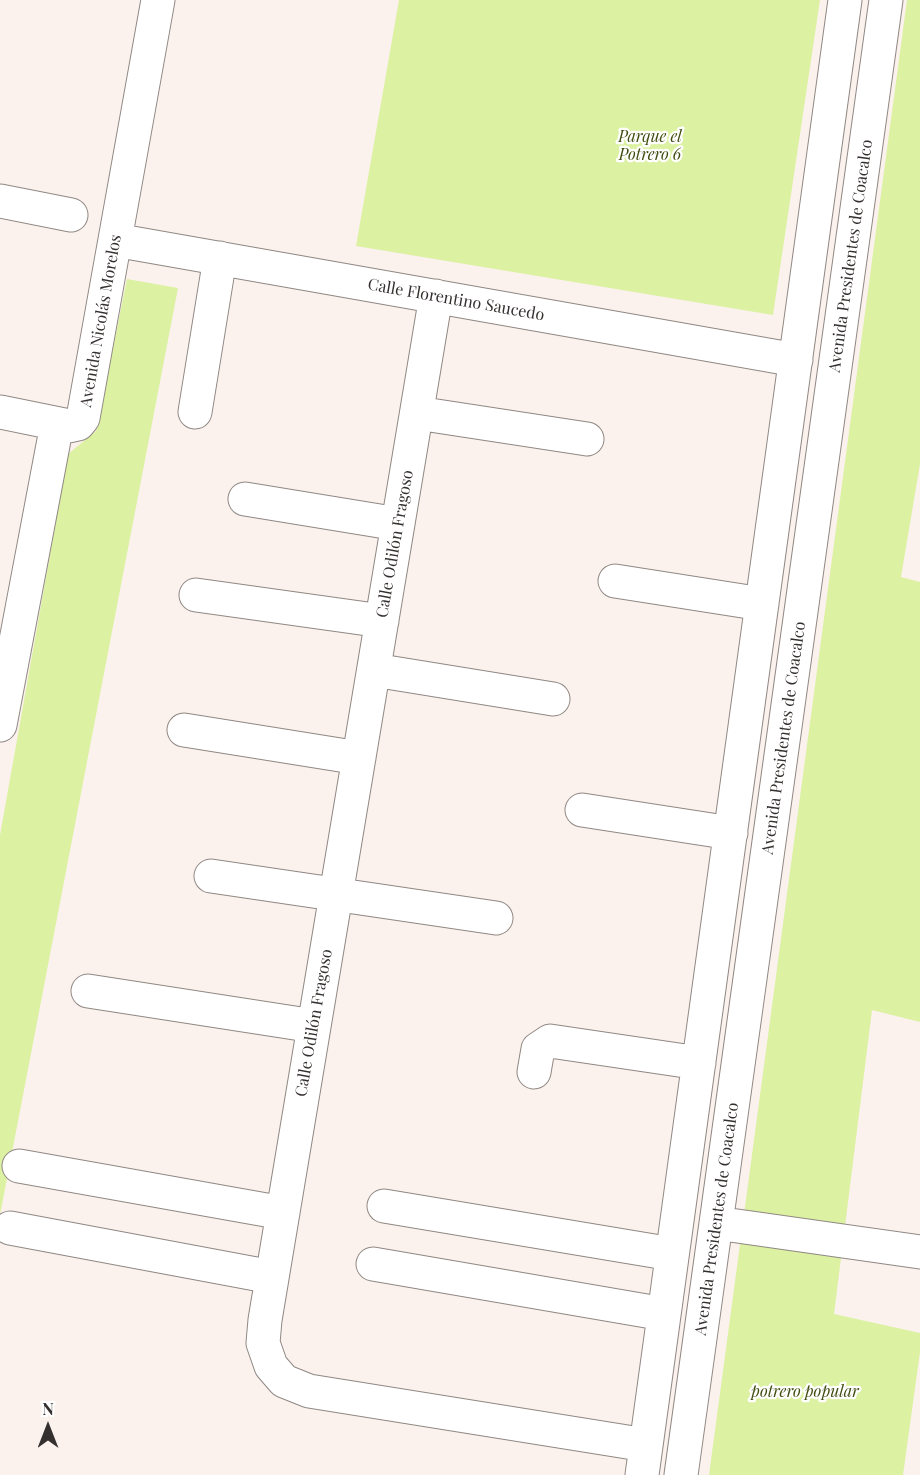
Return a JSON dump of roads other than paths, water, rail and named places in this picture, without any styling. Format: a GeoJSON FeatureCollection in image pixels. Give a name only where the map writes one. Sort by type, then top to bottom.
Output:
{"type":"FeatureCollection","features":[{"type":"Feature","properties":{"kind":"street","name":"Avenida Nicolás Morelos"},"geometry":{"type":"LineString","coordinates":[[57,424],[74,426],[83,418],[158,0]]}},
{"type":"Feature","properties":{"kind":"street"},"geometry":{"type":"LineString","coordinates":[[644,1460],[845,0]]}},
{"type":"Feature","properties":{"kind":"street","name":"Avenida Presidentes de Coacalco"},"geometry":{"type":"LineString","coordinates":[[681,1475],[886,0]]}},
{"type":"Feature","properties":{"kind":"street"},"geometry":{"type":"LineString","coordinates":[[832,95],[872,100]]}},
{"type":"Feature","properties":{"kind":"street"},"geometry":{"type":"LineString","coordinates":[[0,201],[70,215]]}},
{"type":"Feature","properties":{"kind":"street","name":"Calle Florentino Saucedo"},"geometry":{"type":"LineString","coordinates":[[115,240],[796,360]]}},
{"type":"Feature","properties":{"kind":"street"},"geometry":{"type":"LineString","coordinates":[[195,412],[220,258]]}},
{"type":"Feature","properties":{"kind":"street","name":"Calle Odilón Fragoso"},"geometry":{"type":"LineString","coordinates":[[436,296],[272,1277],[263,1343],[271,1366],[284,1381],[309,1391],[644,1460]]}},
{"type":"Feature","properties":{"kind":"street"},"geometry":{"type":"LineString","coordinates":[[0,412],[57,424],[0,725]]}},
{"type":"Feature","properties":{"kind":"street"},"geometry":{"type":"LineString","coordinates":[[417,413],[587,439]]}},
{"type":"Feature","properties":{"kind":"street"},"geometry":{"type":"LineString","coordinates":[[245,499],[398,524]]}},
{"type":"Feature","properties":{"kind":"street"},"geometry":{"type":"LineString","coordinates":[[615,581],[762,604]]}},
{"type":"Feature","properties":{"kind":"street"},"geometry":{"type":"LineString","coordinates":[[196,595],[382,621]]}},
{"type":"Feature","properties":{"kind":"street"},"geometry":{"type":"LineString","coordinates":[[374,670],[553,699]]}},
{"type":"Feature","properties":{"kind":"street"},"geometry":{"type":"LineString","coordinates":[[751,684],[790,688]]}},
{"type":"Feature","properties":{"kind":"street"},"geometry":{"type":"LineString","coordinates":[[184,730],[359,758]]}},
{"type":"Feature","properties":{"kind":"street"},"geometry":{"type":"LineString","coordinates":[[582,810],[730,833]]}},
{"type":"Feature","properties":{"kind":"street"},"geometry":{"type":"LineString","coordinates":[[211,876],[496,918]]}},
{"type":"Feature","properties":{"kind":"street"},"geometry":{"type":"LineString","coordinates":[[88,991],[314,1026]]}},
{"type":"Feature","properties":{"kind":"street"},"geometry":{"type":"LineString","coordinates":[[534,1072],[538,1049],[549,1041],[557,1040],[699,1063]]}},
{"type":"Feature","properties":{"kind":"street"},"geometry":{"type":"LineString","coordinates":[[18,1166],[283,1213]]}},
{"type":"Feature","properties":{"kind":"street"},"geometry":{"type":"LineString","coordinates":[[384,1206],[672,1254]]}},
{"type":"Feature","properties":{"kind":"street"},"geometry":{"type":"LineString","coordinates":[[716,1222],[920,1252]]}},
{"type":"Feature","properties":{"kind":"street"},"geometry":{"type":"LineString","coordinates":[[10,1228],[272,1277]]}},
{"type":"Feature","properties":{"kind":"street"},"geometry":{"type":"LineString","coordinates":[[373,1264],[664,1314]]}},
{"type":"Feature","properties":{"kind":"street"},"geometry":{"type":"LineString","coordinates":[[652,1406],[690,1411]]}},
{"type":"Feature","properties":{"kind":"park label","name":"Parque el Potrero 6"},"geometry":{"type":"Point","coordinates":[650,146]}},
{"type":"Feature","properties":{"kind":"park label","name":"potrero popular"},"geometry":{"type":"Point","coordinates":[805,1392]}}]}
